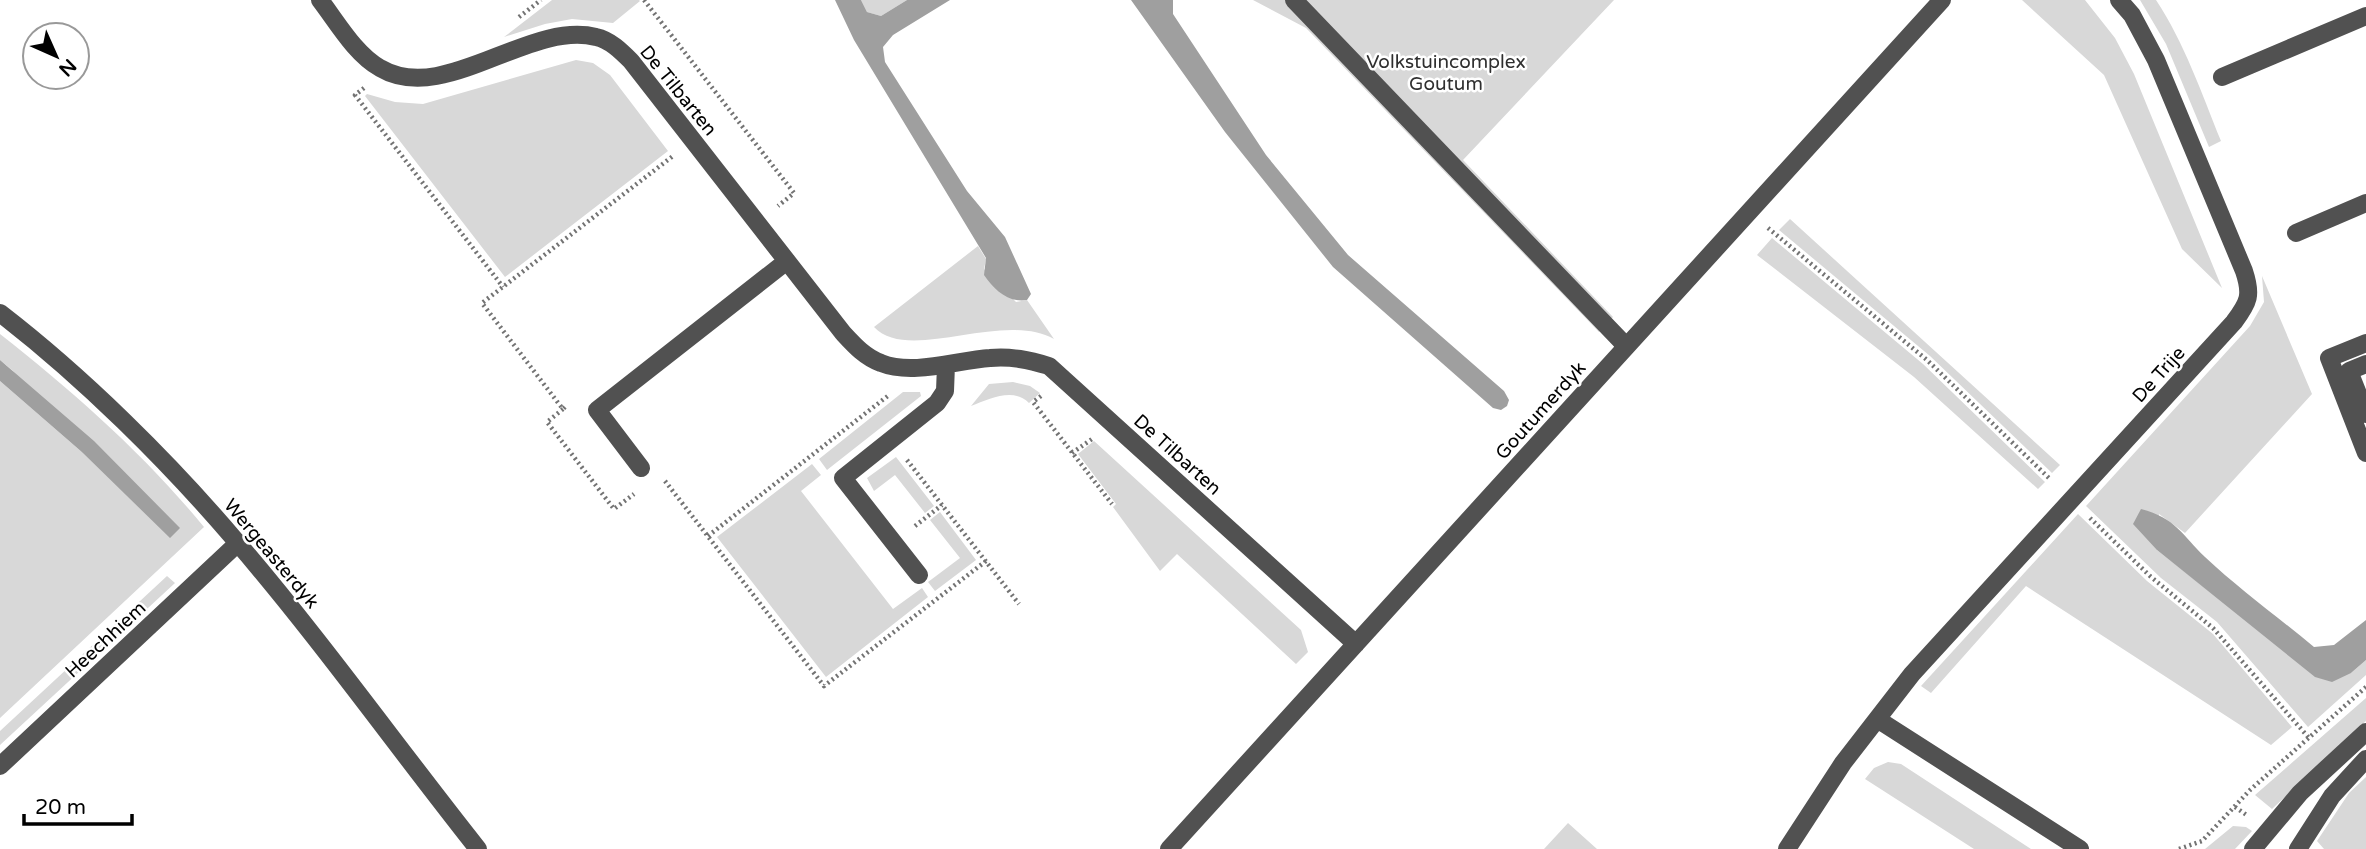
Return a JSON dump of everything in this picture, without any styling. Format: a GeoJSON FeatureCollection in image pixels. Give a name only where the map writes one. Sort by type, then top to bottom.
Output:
{"type":"FeatureCollection","features":[{"type":"Feature","properties":{"kind":"street","name":"De Tilbarten"},"geometry":{"type":"LineString","coordinates":[[320,0],[358,48],[379,68],[405,78],[432,78],[570,34],[597,37],[616,46],[631,61],[843,333],[862,353],[883,364],[905,368],[1021,357],[1049,366],[1356,644]]}},
{"type":"Feature","properties":{"kind":"street"},"geometry":{"type":"LineString","coordinates":[[1294,0],[1626,346]]}},
{"type":"Feature","properties":{"kind":"street","name":"Goutumerdyk"},"geometry":{"type":"LineString","coordinates":[[1169,849],[1942,0]]}},
{"type":"Feature","properties":{"kind":"street","name":"De Trije"},"geometry":{"type":"LineString","coordinates":[[1787,849],[1843,763],[1912,674],[2234,322],[2248,300],[2249,286],[2244,271],[2156,60],[2132,15],[2119,0]]}},
{"type":"Feature","properties":{"kind":"street"},"geometry":{"type":"LineString","coordinates":[[2222,77],[2366,16]]}},
{"type":"Feature","properties":{"kind":"street"},"geometry":{"type":"LineString","coordinates":[[2296,233],[2366,204]]}},
{"type":"Feature","properties":{"kind":"street"},"geometry":{"type":"LineString","coordinates":[[641,468],[597,410],[787,261]]}},
{"type":"Feature","properties":{"kind":"street","name":"Wergeasterdyk"},"geometry":{"type":"LineString","coordinates":[[0,313],[130,429],[238,543],[319,642],[478,849]]}},
{"type":"Feature","properties":{"kind":"street"},"geometry":{"type":"LineString","coordinates":[[2366,343],[2329,358],[2366,453]]}},
{"type":"Feature","properties":{"kind":"street"},"geometry":{"type":"LineString","coordinates":[[2366,364],[2348,371],[2366,414]]}},
{"type":"Feature","properties":{"kind":"street"},"geometry":{"type":"LineString","coordinates":[[919,575],[843,478],[937,403],[946,391],[946,365]]}},
{"type":"Feature","properties":{"kind":"street","name":"Heechhiem"},"geometry":{"type":"LineString","coordinates":[[0,766],[238,543]]}},
{"type":"Feature","properties":{"kind":"street"},"geometry":{"type":"LineString","coordinates":[[1877,719],[2080,849]]}},
{"type":"Feature","properties":{"kind":"street"},"geometry":{"type":"LineString","coordinates":[[2253,849],[2300,793],[2366,732]]}},
{"type":"Feature","properties":{"kind":"street"},"geometry":{"type":"LineString","coordinates":[[2298,849],[2332,796],[2366,759]]}},
{"type":"Feature","properties":{"kind":"path"},"geometry":{"type":"LineString","coordinates":[[644,0],[794,194],[758,223]]}},
{"type":"Feature","properties":{"kind":"path"},"geometry":{"type":"LineString","coordinates":[[379,68],[372,82],[355,95],[503,287]]}},
{"type":"Feature","properties":{"kind":"path"},"geometry":{"type":"LineString","coordinates":[[563,409],[482,303],[693,141]]}},
{"type":"Feature","properties":{"kind":"path"},"geometry":{"type":"LineString","coordinates":[[1748,212],[1927,360],[2150,576],[2213,628],[2309,738]]}},
{"type":"Feature","properties":{"kind":"path"},"geometry":{"type":"LineString","coordinates":[[708,536],[893,392],[905,368]]}},
{"type":"Feature","properties":{"kind":"path"},"geometry":{"type":"LineString","coordinates":[[1063,376],[1033,402],[1112,504]]}},
{"type":"Feature","properties":{"kind":"path"},"geometry":{"type":"LineString","coordinates":[[597,410],[579,404],[575,399],[547,422],[614,509],[642,488]]}},
{"type":"Feature","properties":{"kind":"path"},"geometry":{"type":"LineString","coordinates":[[891,440],[1019,604]]}},
{"type":"Feature","properties":{"kind":"path"},"geometry":{"type":"LineString","coordinates":[[660,475],[824,687],[986,561]]}},
{"type":"Feature","properties":{"kind":"path"},"geometry":{"type":"LineString","coordinates":[[2179,849],[2203,841],[2250,790],[2366,687]]}},
{"type":"Feature","properties":{"kind":"green space"},"geometry":{"type":"Polygon","coordinates":[[[552,0],[640,1],[613,23],[572,19],[504,37],[552,0]]]}},
{"type":"Feature","properties":{"kind":"green space"},"geometry":{"type":"Polygon","coordinates":[[[861,0],[907,0],[881,16],[867,12],[861,0]]]}},
{"type":"Feature","properties":{"kind":"green space","name":"Volkstuincomplex Goutum"},"geometry":{"type":"Polygon","coordinates":[[[1253,0],[1614,0],[1463,160],[1613,317],[1599,332],[1306,28],[1253,0]]]}},
{"type":"Feature","properties":{"kind":"green space"},"geometry":{"type":"Polygon","coordinates":[[[2022,0],[2085,0],[2115,38],[2134,74],[2222,288],[2182,249],[2104,75],[2022,0]]]}},
{"type":"Feature","properties":{"kind":"green space"},"geometry":{"type":"Polygon","coordinates":[[[2140,0],[2156,0],[2166,16],[2192,69],[2221,141],[2209,147],[2166,44],[2140,0]]]}},
{"type":"Feature","properties":{"kind":"green space"},"geometry":{"type":"Polygon","coordinates":[[[576,60],[593,63],[610,75],[668,151],[505,277],[365,96],[367,94],[395,102],[423,104],[576,60]]]}},
{"type":"Feature","properties":{"kind":"green space"},"geometry":{"type":"Polygon","coordinates":[[[1790,219],[2060,465],[2052,473],[1930,356],[1779,230],[1790,219]]]}},
{"type":"Feature","properties":{"kind":"green space"},"geometry":{"type":"Polygon","coordinates":[[[1772,238],[1923,364],[2045,482],[2038,489],[1914,377],[1757,255],[1772,238]]]}},
{"type":"Feature","properties":{"kind":"green space"},"geometry":{"type":"Polygon","coordinates":[[[978,246],[986,259],[984,269],[1016,302],[1027,300],[1054,339],[1032,332],[1008,330],[909,340],[890,337],[874,327],[978,246]]]}},
{"type":"Feature","properties":{"kind":"green space"},"geometry":{"type":"Polygon","coordinates":[[[2262,276],[2312,394],[2185,533],[2159,514],[2157,550],[2209,591],[2351,673],[2366,660],[2366,675],[2308,727],[2217,622],[2161,578],[2086,506],[2250,326],[2264,302],[2262,276]]]}},
{"type":"Feature","properties":{"kind":"green space"},"geometry":{"type":"Polygon","coordinates":[[[0,334],[108,425],[158,475],[204,527],[0,718],[0,381],[83,453],[12,370],[0,360],[0,334]]]}},
{"type":"Feature","properties":{"kind":"green space"},"geometry":{"type":"Polygon","coordinates":[[[1013,382],[1030,386],[1040,393],[1029,403],[1023,398],[1009,395],[971,406],[989,384],[1013,382]]]}},
{"type":"Feature","properties":{"kind":"green space"},"geometry":{"type":"Polygon","coordinates":[[[903,392],[920,392],[921,396],[827,470],[819,459],[903,392]]]}},
{"type":"Feature","properties":{"kind":"green space"},"geometry":{"type":"Polygon","coordinates":[[[1094,441],[1301,630],[1308,652],[1296,664],[1177,554],[1160,571],[1113,507],[1116,504],[1078,454],[1094,441]]]}},
{"type":"Feature","properties":{"kind":"green space"},"geometry":{"type":"Polygon","coordinates":[[[896,457],[934,506],[925,513],[895,475],[874,491],[867,478],[896,457]]]}},
{"type":"Feature","properties":{"kind":"green space"},"geometry":{"type":"Polygon","coordinates":[[[812,464],[821,475],[801,491],[893,609],[922,588],[928,597],[826,677],[717,537],[812,464]]]}},
{"type":"Feature","properties":{"kind":"green space"},"geometry":{"type":"Polygon","coordinates":[[[940,512],[976,560],[935,591],[928,582],[960,558],[930,520],[940,512]]]}},
{"type":"Feature","properties":{"kind":"green space"},"geometry":{"type":"Polygon","coordinates":[[[2078,514],[2147,581],[2213,634],[2292,727],[2271,745],[2026,586],[1931,693],[1921,686],[2078,514]]]}},
{"type":"Feature","properties":{"kind":"green space"},"geometry":{"type":"Polygon","coordinates":[[[167,576],[175,583],[0,745],[0,731],[167,576]]]}},
{"type":"Feature","properties":{"kind":"green space"},"geometry":{"type":"Polygon","coordinates":[[[2366,698],[2366,721],[2272,809],[2255,795],[2366,698]]]}},
{"type":"Feature","properties":{"kind":"green space"},"geometry":{"type":"Polygon","coordinates":[[[1888,762],[1901,764],[2031,849],[1974,849],[1865,779],[1874,768],[1888,762]]]}},
{"type":"Feature","properties":{"kind":"green space"},"geometry":{"type":"Polygon","coordinates":[[[2366,777],[2366,849],[2324,849],[2317,841],[2349,793],[2366,777]]]}},
{"type":"Feature","properties":{"kind":"green space"},"geometry":{"type":"Polygon","coordinates":[[[1568,823],[1597,849],[1544,849],[1568,823]]]}},
{"type":"Feature","properties":{"kind":"green space"},"geometry":{"type":"Polygon","coordinates":[[[2233,826],[2246,827],[2252,831],[2235,849],[2205,849],[2233,826]]]}},
{"type":"Feature","properties":{"kind":"shaded area"},"geometry":{"type":"Polygon","coordinates":[[[835,0],[861,0],[867,12],[881,16],[907,0],[950,0],[893,35],[883,47],[885,62],[967,191],[1005,237],[1031,294],[1027,300],[1007,297],[984,275],[986,258],[854,40],[835,0]]]}},
{"type":"Feature","properties":{"kind":"shaded area"},"geometry":{"type":"Polygon","coordinates":[[[1131,0],[1173,0],[1173,14],[1266,155],[1348,255],[1504,391],[1509,400],[1507,406],[1501,410],[1493,408],[1333,267],[1225,132],[1131,0]]]}},
{"type":"Feature","properties":{"kind":"shaded area"},"geometry":{"type":"Polygon","coordinates":[[[0,360],[94,441],[180,528],[170,538],[83,453],[0,381],[0,360]]]}},
{"type":"Feature","properties":{"kind":"shaded area"},"geometry":{"type":"Polygon","coordinates":[[[2141,509],[2171,522],[2218,569],[2314,647],[2334,645],[2366,620],[2366,660],[2351,673],[2332,682],[2315,677],[2157,550],[2133,524],[2141,509]]]}}]}
